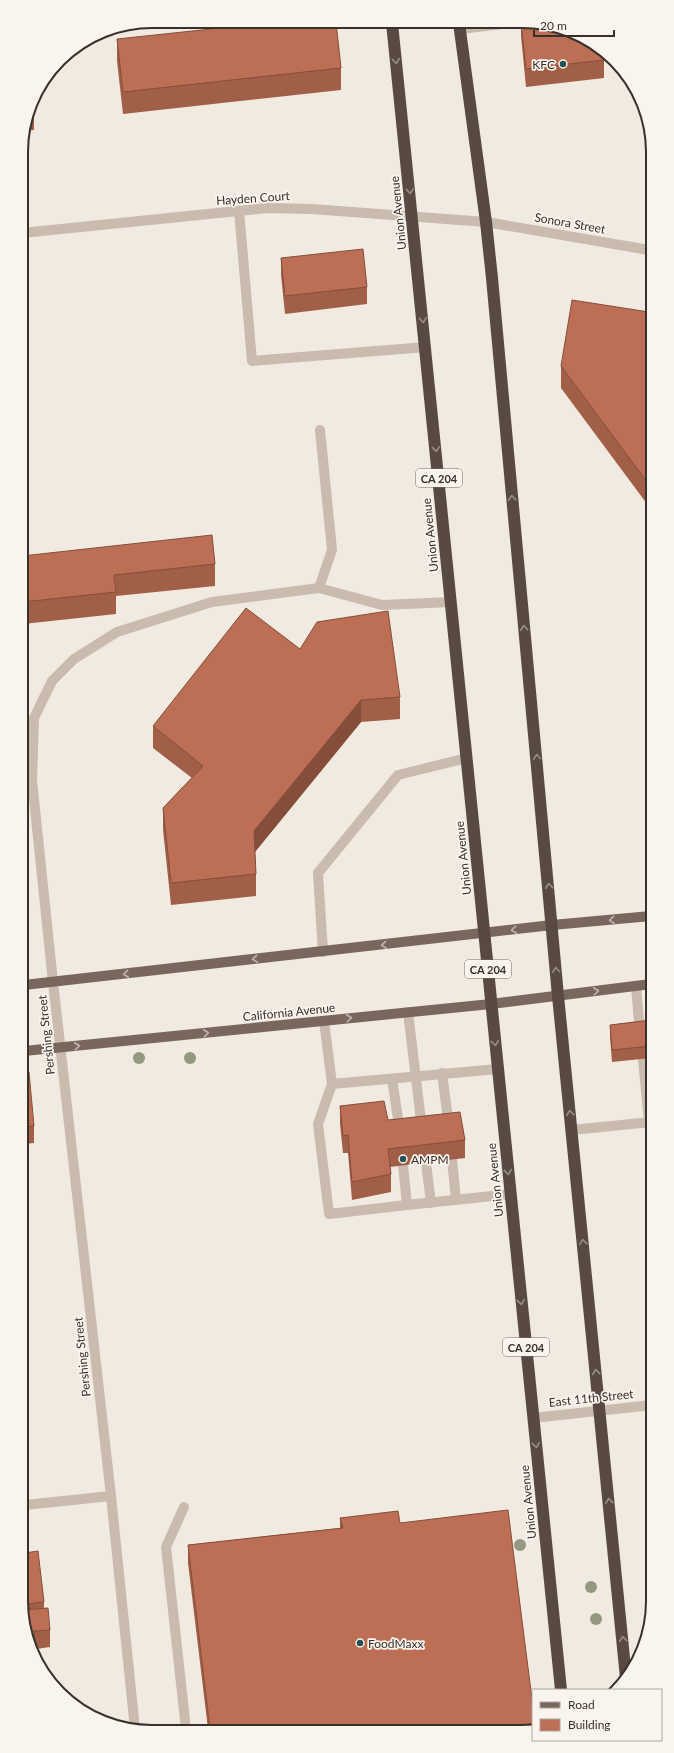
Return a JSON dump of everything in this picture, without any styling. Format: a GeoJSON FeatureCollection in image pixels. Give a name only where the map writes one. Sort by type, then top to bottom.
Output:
{"type":"FeatureCollection","features":[{"type":"Feature","properties":{"kind":"highway","name":"Union Avenue"},"geometry":{"type":"LineString","coordinates":[[393,28],[413,217],[561,1689]]}},
{"type":"Feature","properties":{"kind":"highway"},"geometry":{"type":"LineString","coordinates":[[460,28],[486,222],[558,996],[625,1670]]}},
{"type":"Feature","properties":{"kind":"main road"},"geometry":{"type":"LineString","coordinates":[[28,985],[552,925],[646,916]]}},
{"type":"Feature","properties":{"kind":"main road","name":"California Avenue"},"geometry":{"type":"LineString","coordinates":[[28,1051],[491,1004],[646,985]]}},
{"type":"Feature","properties":{"kind":"street","name":"Hayden Court"},"geometry":{"type":"LineString","coordinates":[[28,232],[267,208],[312,209],[486,222]]}},
{"type":"Feature","properties":{"kind":"street"},"geometry":{"type":"LineString","coordinates":[[239,211],[252,362],[426,347]]}},
{"type":"Feature","properties":{"kind":"street","name":"Sonora Street"},"geometry":{"type":"LineString","coordinates":[[486,222],[646,249]]}},
{"type":"Feature","properties":{"kind":"street"},"geometry":{"type":"LineString","coordinates":[[320,430],[332,550],[318,588],[382,605],[451,602]]}},
{"type":"Feature","properties":{"kind":"street","name":"Pershing Street"},"geometry":{"type":"LineString","coordinates":[[134,1724],[111,1496],[60,1047],[32,780],[34,718],[52,681],[74,659],[117,632],[212,602],[318,588]]}},
{"type":"Feature","properties":{"kind":"street"},"geometry":{"type":"LineString","coordinates":[[323,952],[318,873],[398,775],[467,758]]}},
{"type":"Feature","properties":{"kind":"street"},"geometry":{"type":"LineString","coordinates":[[636,986],[640,1034]]}},
{"type":"Feature","properties":{"kind":"street"},"geometry":{"type":"LineString","coordinates":[[408,1012],[423,1134]]}},
{"type":"Feature","properties":{"kind":"street"},"geometry":{"type":"LineString","coordinates":[[324,1021],[332,1084],[318,1124],[329,1214],[511,1194]]}},
{"type":"Feature","properties":{"kind":"street"},"geometry":{"type":"LineString","coordinates":[[643,1059],[646,1086]]}},
{"type":"Feature","properties":{"kind":"street"},"geometry":{"type":"LineString","coordinates":[[332,1084],[498,1069]]}},
{"type":"Feature","properties":{"kind":"street"},"geometry":{"type":"LineString","coordinates":[[442,1073],[449,1131]]}},
{"type":"Feature","properties":{"kind":"street"},"geometry":{"type":"LineString","coordinates":[[392,1079],[401,1137]]}},
{"type":"Feature","properties":{"kind":"street"},"geometry":{"type":"LineString","coordinates":[[572,1130],[646,1122]]}},
{"type":"Feature","properties":{"kind":"street"},"geometry":{"type":"LineString","coordinates":[[452,1159],[456,1200]]}},
{"type":"Feature","properties":{"kind":"street"},"geometry":{"type":"LineString","coordinates":[[426,1162],[431,1203]]}},
{"type":"Feature","properties":{"kind":"street"},"geometry":{"type":"LineString","coordinates":[[403,1165],[407,1205]]}},
{"type":"Feature","properties":{"kind":"street","name":"East 11th Street"},"geometry":{"type":"LineString","coordinates":[[533,1418],[646,1406]]}},
{"type":"Feature","properties":{"kind":"street"},"geometry":{"type":"LineString","coordinates":[[28,1505],[111,1496]]}},
{"type":"Feature","properties":{"kind":"street"},"geometry":{"type":"LineString","coordinates":[[184,1507],[166,1547],[186,1725]]}},
{"type":"Feature","properties":{"kind":"building"},"geometry":{"type":"Polygon","coordinates":[[[221,28],[337,28],[341,68],[123,92],[117,39],[221,28]]]}},
{"type":"Feature","properties":{"kind":"building"},"geometry":{"type":"Polygon","coordinates":[[[522,28],[547,30],[562,35],[577,41],[604,59],[604,60],[526,69],[522,28]]]}},
{"type":"Feature","properties":{"kind":"building"},"geometry":{"type":"Polygon","coordinates":[[[363,249],[367,287],[285,296],[281,258],[363,249]]]}},
{"type":"Feature","properties":{"kind":"building"},"geometry":{"type":"Polygon","coordinates":[[[572,300],[646,312],[646,481],[561,366],[572,300]]]}},
{"type":"Feature","properties":{"kind":"building"},"geometry":{"type":"Polygon","coordinates":[[[212,535],[215,564],[114,575],[116,592],[28,601],[28,555],[212,535]]]}},
{"type":"Feature","properties":{"kind":"building"},"geometry":{"type":"Polygon","coordinates":[[[246,608],[300,649],[317,622],[388,611],[400,697],[361,700],[254,831],[256,874],[171,883],[163,808],[203,766],[153,726],[246,608]]]}},
{"type":"Feature","properties":{"kind":"building"},"geometry":{"type":"Polygon","coordinates":[[[646,1021],[646,1047],[612,1050],[610,1025],[646,1021]]]}},
{"type":"Feature","properties":{"kind":"building"},"geometry":{"type":"Polygon","coordinates":[[[28,1072],[34,1126],[28,1127],[28,1072]]]}},
{"type":"Feature","properties":{"kind":"building"},"geometry":{"type":"Polygon","coordinates":[[[384,1101],[388,1120],[460,1112],[465,1140],[388,1149],[391,1174],[352,1182],[348,1135],[343,1136],[340,1106],[384,1101]]]}},
{"type":"Feature","properties":{"kind":"building","name":"FoodMaxx"},"geometry":{"type":"Polygon","coordinates":[[[508,1510],[532,1699],[532,1724],[210,1725],[188,1545],[343,1528],[340,1518],[398,1511],[400,1523],[508,1510]]]}},
{"type":"Feature","properties":{"kind":"building"},"geometry":{"type":"Polygon","coordinates":[[[38,1551],[44,1602],[28,1604],[28,1553],[38,1551]]]}},
{"type":"Feature","properties":{"kind":"building"},"geometry":{"type":"Polygon","coordinates":[[[48,1608],[50,1630],[34,1631],[35,1643],[29,1618],[29,1610],[48,1608]]]}},
{"type":"Feature","properties":{"kind":"place","name":"KFC"},"geometry":{"type":"Point","coordinates":[563,64]}},
{"type":"Feature","properties":{"kind":"place","name":"AMPM"},"geometry":{"type":"Point","coordinates":[403,1159]}},
{"type":"Feature","properties":{"kind":"place","name":"FoodMaxx"},"geometry":{"type":"Point","coordinates":[360,1643]}}]}
